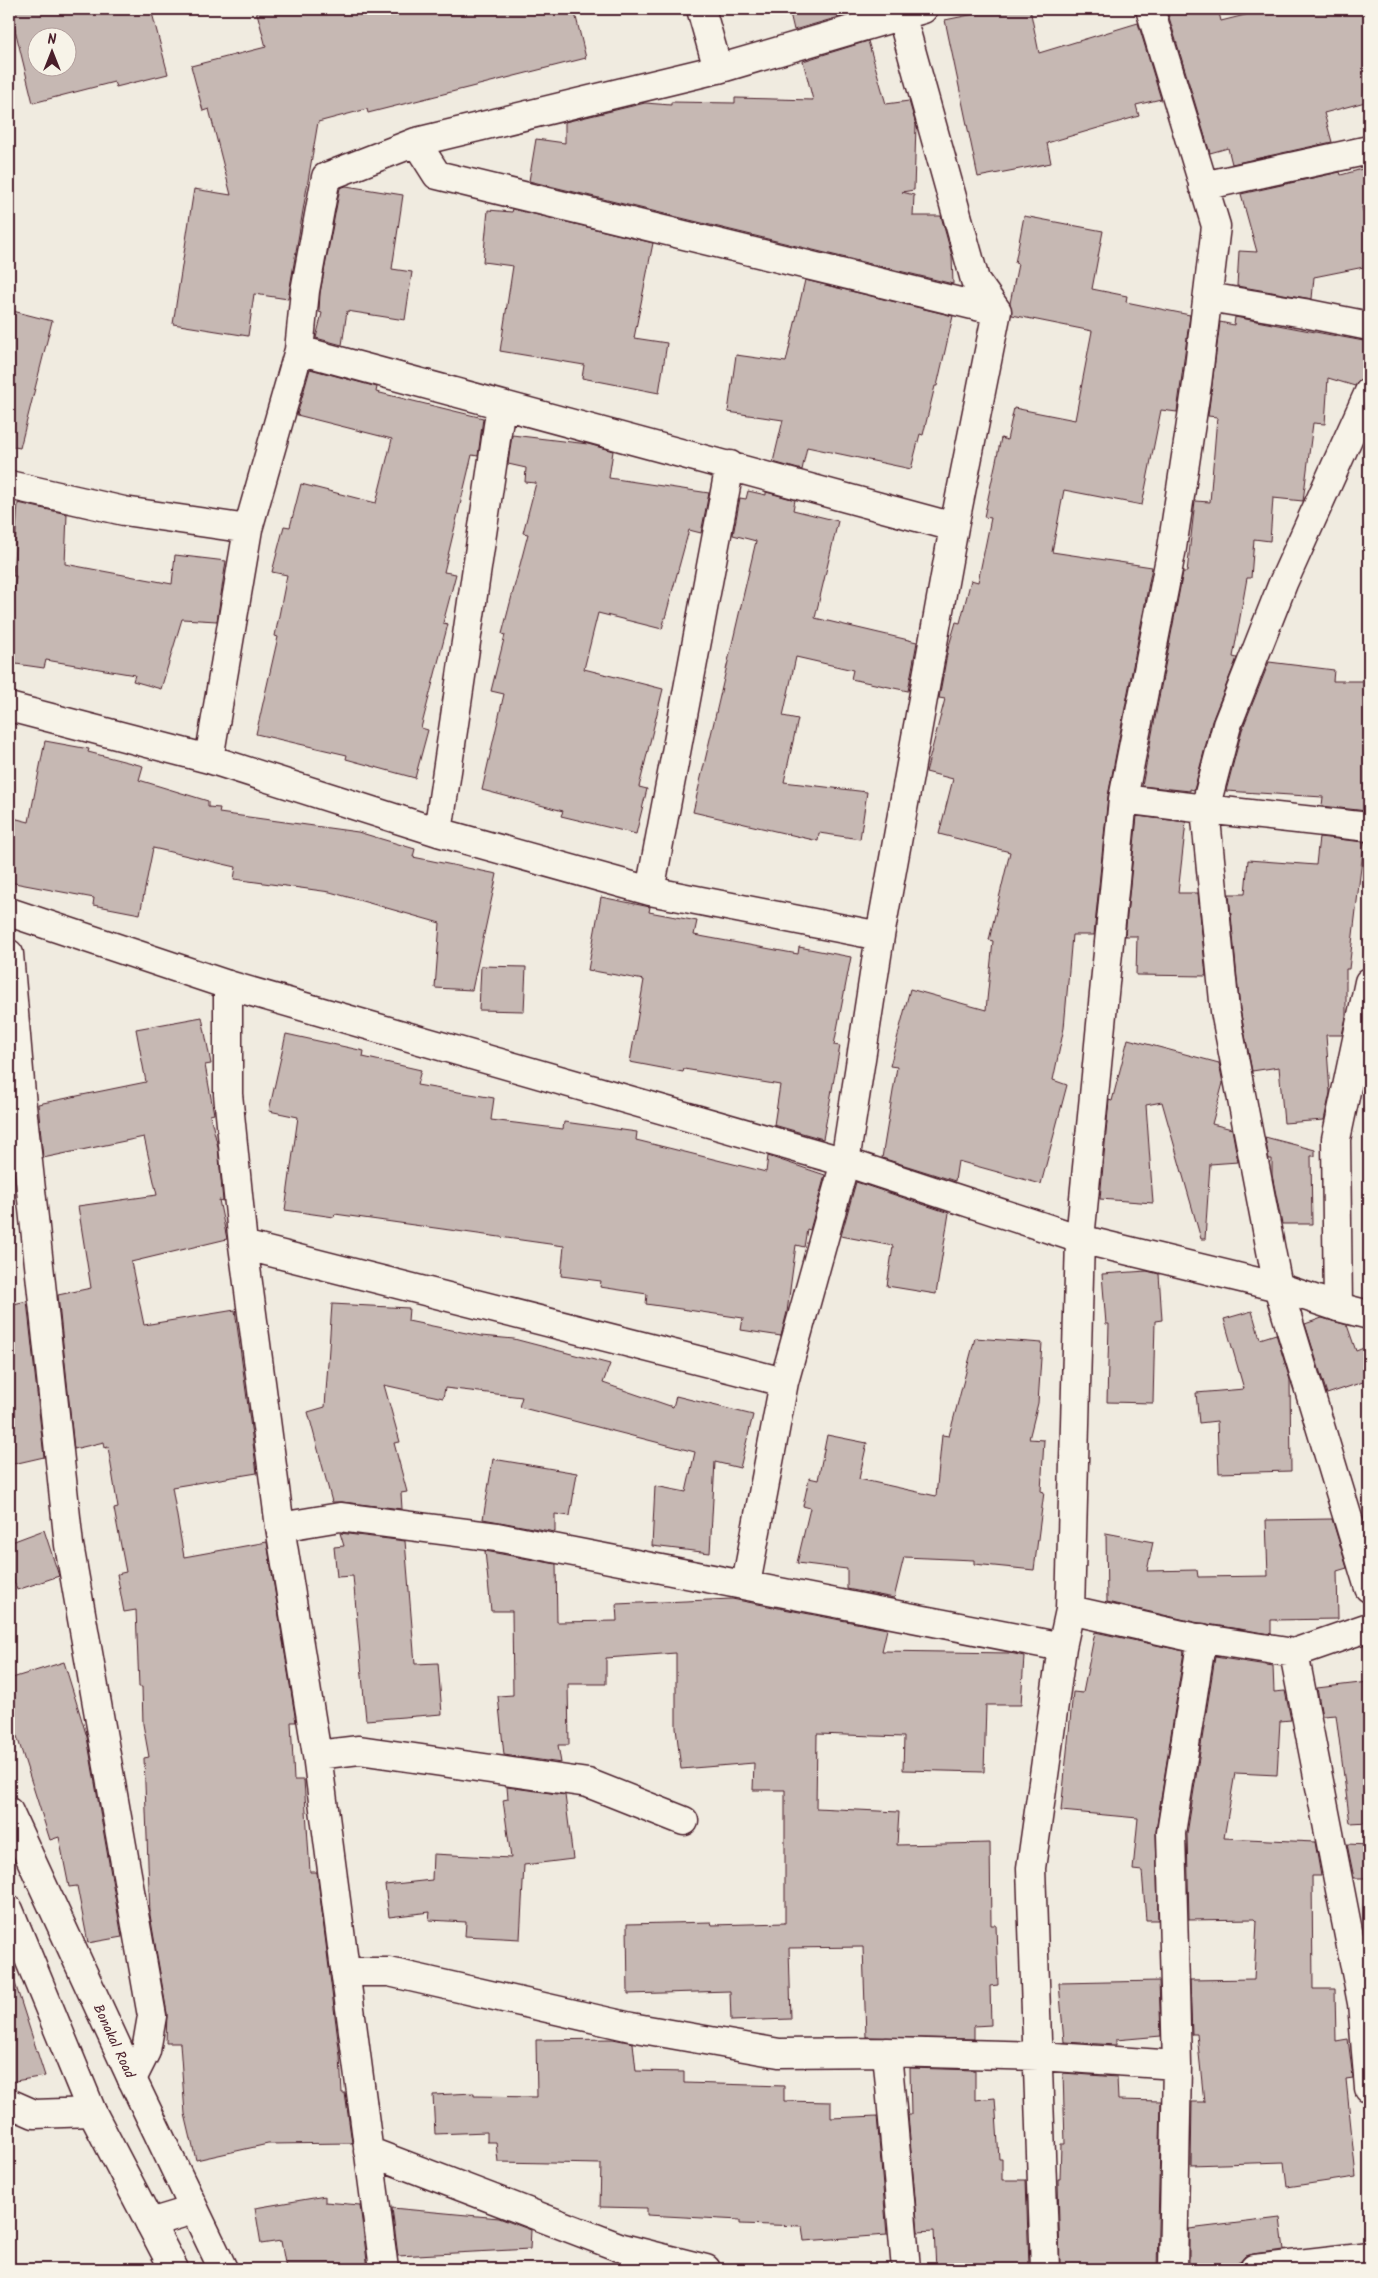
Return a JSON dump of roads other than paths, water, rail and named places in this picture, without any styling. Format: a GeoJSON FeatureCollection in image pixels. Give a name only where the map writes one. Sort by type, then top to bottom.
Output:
{"type":"FeatureCollection","features":[{"type":"Feature","properties":{"kind":"street"},"geometry":{"type":"LineString","coordinates":[[701,9],[718,69]]}},
{"type":"Feature","properties":{"kind":"street"},"geometry":{"type":"LineString","coordinates":[[1045,2269],[1031,1868],[1062,1647],[1070,1610],[1080,1239],[1123,799],[1172,548],[1208,298],[1216,226],[1150,9]]}},
{"type":"Feature","properties":{"kind":"street"},"geometry":{"type":"LineString","coordinates":[[209,759],[248,529],[299,350],[305,291],[326,177],[416,142],[718,69],[912,11],[975,280],[996,311],[954,527],[880,936],[844,1162],[784,1382],[746,1584]]}},
{"type":"Feature","properties":{"kind":"street"},"geometry":{"type":"LineString","coordinates":[[416,142],[437,176],[996,311]]}},
{"type":"Feature","properties":{"kind":"street"},"geometry":{"type":"LineString","coordinates":[[1203,186],[1369,150]]}},
{"type":"Feature","properties":{"kind":"street"},"geometry":{"type":"LineString","coordinates":[[1208,298],[1304,313],[1369,326]]}},
{"type":"Feature","properties":{"kind":"street"},"geometry":{"type":"LineString","coordinates":[[299,350],[954,527]]}},
{"type":"Feature","properties":{"kind":"street"},"geometry":{"type":"LineString","coordinates":[[1369,392],[1284,583],[1234,707],[1227,725],[1205,810],[1226,1012],[1278,1286],[1369,1588]]}},
{"type":"Feature","properties":{"kind":"street"},"geometry":{"type":"LineString","coordinates":[[438,832],[501,405]]}},
{"type":"Feature","properties":{"kind":"street"},"geometry":{"type":"LineString","coordinates":[[650,891],[730,465]]}},
{"type":"Feature","properties":{"kind":"street"},"geometry":{"type":"LineString","coordinates":[[9,485],[124,511],[248,529]]}},
{"type":"Feature","properties":{"kind":"street"},"geometry":{"type":"LineString","coordinates":[[9,707],[209,759],[438,832],[650,891],[880,936]]}},
{"type":"Feature","properties":{"kind":"street"},"geometry":{"type":"LineString","coordinates":[[1123,799],[1205,810],[1369,827]]}},
{"type":"Feature","properties":{"kind":"street"},"geometry":{"type":"LineString","coordinates":[[9,912],[228,985],[844,1162],[1080,1239],[1278,1286],[1338,1308],[1369,1315]]}},
{"type":"Feature","properties":{"kind":"street"},"geometry":{"type":"LineString","coordinates":[[9,954],[22,1106],[69,1545],[152,2016],[146,2051],[132,2079]]}},
{"type":"Feature","properties":{"kind":"street"},"geometry":{"type":"LineString","coordinates":[[1338,1308],[1336,1138],[1369,982]]}},
{"type":"Feature","properties":{"kind":"street"},"geometry":{"type":"LineString","coordinates":[[228,985],[228,1094],[243,1245],[280,1527],[317,1755],[384,2269]]}},
{"type":"Feature","properties":{"kind":"street"},"geometry":{"type":"LineString","coordinates":[[243,1245],[784,1382]]}},
{"type":"Feature","properties":{"kind":"street"},"geometry":{"type":"LineString","coordinates":[[280,1527],[340,1517],[497,1537],[1062,1647]]}},
{"type":"Feature","properties":{"kind":"street"},"geometry":{"type":"LineString","coordinates":[[1070,1610],[1202,1638],[1294,1653],[1369,1627]]}},
{"type":"Feature","properties":{"kind":"street"},"geometry":{"type":"LineString","coordinates":[[1173,2269],[1177,2065],[1171,1833],[1202,1638]]}},
{"type":"Feature","properties":{"kind":"street"},"geometry":{"type":"LineString","coordinates":[[1294,1653],[1362,2003],[1369,2088]]}},
{"type":"Feature","properties":{"kind":"street"},"geometry":{"type":"LineString","coordinates":[[317,1755],[359,1750],[588,1783],[684,1821]]}},
{"type":"Feature","properties":{"kind":"street","name":"Bonakal Road"},"geometry":{"type":"LineString","coordinates":[[9,1812],[193,2210],[223,2269]]}},
{"type":"Feature","properties":{"kind":"street"},"geometry":{"type":"LineString","coordinates":[[9,1910],[92,2112],[174,2269]]}},
{"type":"Feature","properties":{"kind":"street"},"geometry":{"type":"LineString","coordinates":[[345,1972],[389,1972],[631,2027],[779,2053],[887,2052],[1039,2056],[1177,2065]]}},
{"type":"Feature","properties":{"kind":"street"},"geometry":{"type":"LineString","coordinates":[[887,2052],[906,2269]]}},
{"type":"Feature","properties":{"kind":"street"},"geometry":{"type":"LineString","coordinates":[[9,2103],[34,2114],[92,2112]]}},
{"type":"Feature","properties":{"kind":"street"},"geometry":{"type":"LineString","coordinates":[[368,2151],[619,2247],[706,2269]]}},
{"type":"Feature","properties":{"kind":"street"},"geometry":{"type":"LineString","coordinates":[[150,2223],[193,2210]]}},
{"type":"Feature","properties":{"kind":"street"},"geometry":{"type":"LineString","coordinates":[[1254,2269],[1369,2256]]}}]}
